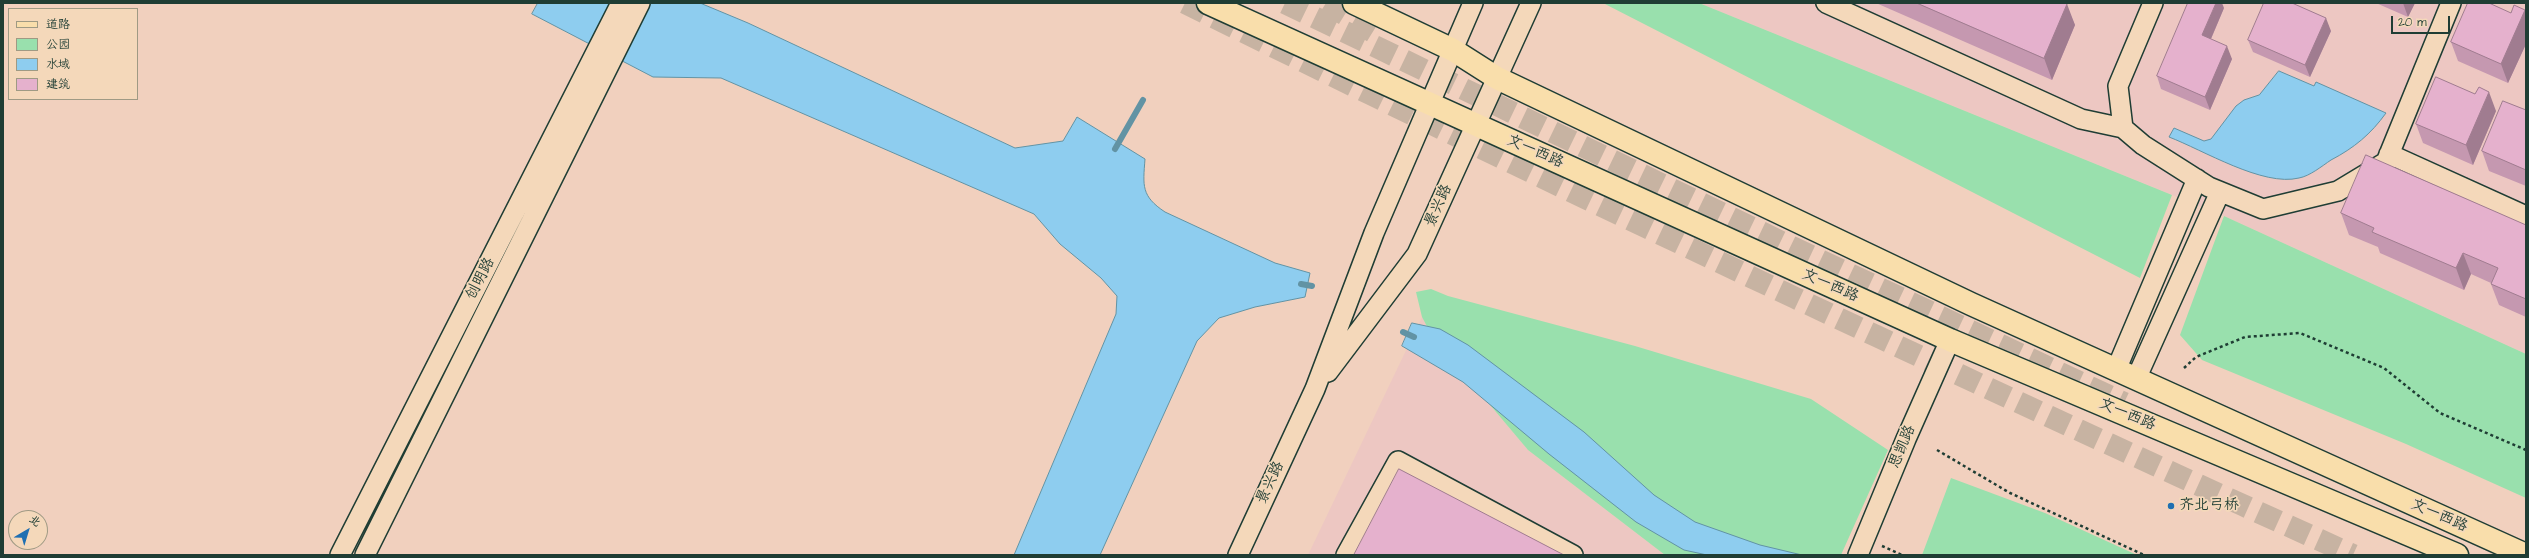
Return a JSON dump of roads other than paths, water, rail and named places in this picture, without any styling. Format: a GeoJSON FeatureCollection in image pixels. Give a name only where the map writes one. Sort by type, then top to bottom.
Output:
{"type":"FeatureCollection","features":[{"type":"Feature","properties":{"kind":"main road","name":"文一西路"},"geometry":{"type":"LineString","coordinates":[[1208,3],[1950,340],[2457,555]]}},
{"type":"Feature","properties":{"kind":"main road","name":"文一西路"},"geometry":{"type":"LineString","coordinates":[[1354,3],[1453,50],[1497,78],[1971,304],[2526,555]]}},
{"type":"Feature","properties":{"kind":"street","name":"创明路"},"geometry":{"type":"LineString","coordinates":[[365,555],[596,71],[621,3]]}},
{"type":"Feature","properties":{"kind":"street","name":"创明路"},"geometry":{"type":"LineString","coordinates":[[343,549],[596,71],[640,3]]}},
{"type":"Feature","properties":{"kind":"street","name":"景兴路"},"geometry":{"type":"LineString","coordinates":[[1238,555],[1315,389],[1374,233],[1473,3]]}},
{"type":"Feature","properties":{"kind":"street","name":"景兴路"},"geometry":{"type":"LineString","coordinates":[[1315,389],[1417,254],[1531,3]]}},
{"type":"Feature","properties":{"kind":"street"},"geometry":{"type":"LineString","coordinates":[[1826,3],[2081,119],[2123,128],[2143,146],[2197,179],[2220,192],[2263,209],[2338,191],[2386,162],[2451,3]]}},
{"type":"Feature","properties":{"kind":"street"},"geometry":{"type":"LineString","coordinates":[[2123,128],[2118,86],[2153,3]]}},
{"type":"Feature","properties":{"kind":"street"},"geometry":{"type":"LineString","coordinates":[[2389,154],[2526,216]]}},
{"type":"Feature","properties":{"kind":"street"},"geometry":{"type":"LineString","coordinates":[[2116,370],[2197,179]]}},
{"type":"Feature","properties":{"kind":"street"},"geometry":{"type":"LineString","coordinates":[[2136,379],[2220,192]]}},
{"type":"Feature","properties":{"kind":"street","name":"思凯路"},"geometry":{"type":"LineString","coordinates":[[1858,555],[1950,340]]}},
{"type":"Feature","properties":{"kind":"street"},"geometry":{"type":"LineString","coordinates":[[1346,555],[1398,461],[1573,555]]}},
{"type":"Feature","properties":{"kind":"street"},"geometry":{"type":"LineString","coordinates":[[343,549],[365,555]]}},
{"type":"Feature","properties":{"kind":"water"},"geometry":{"type":"Polygon","coordinates":[[[538,3],[700,3],[748,23],[1015,148],[1063,141],[1077,117],[1145,159],[1145,190],[1151,201],[1165,212],[1275,263],[1310,273],[1305,297],[1255,307],[1219,318],[1197,341],[1100,555],[1014,555],[1116,314],[1117,296],[1101,278],[1060,244],[1034,214],[721,78],[653,77],[532,14],[538,3]]]}},
{"type":"Feature","properties":{"kind":"water"},"geometry":{"type":"Polygon","coordinates":[[[2279,71],[2314,86],[2316,82],[2386,113],[2368,134],[2347,151],[2312,173],[2299,178],[2284,179],[2268,177],[2251,172],[2233,166],[2169,137],[2174,128],[2204,141],[2211,139],[2236,106],[2244,100],[2259,95],[2279,71]]]}},
{"type":"Feature","properties":{"kind":"water"},"geometry":{"type":"Polygon","coordinates":[[[1412,323],[1440,329],[1468,345],[1584,432],[1654,495],[1695,522],[1760,545],[1802,555],[1707,555],[1684,550],[1636,522],[1549,454],[1463,382],[1402,346],[1412,323]]]}},
{"type":"Feature","properties":{"kind":"waterway"},"geometry":{"type":"LineString","coordinates":[[1115,149],[1143,100]]}},
{"type":"Feature","properties":{"kind":"waterway"},"geometry":{"type":"LineString","coordinates":[[1301,284],[1312,286]]}},
{"type":"Feature","properties":{"kind":"waterway"},"geometry":{"type":"LineString","coordinates":[[1403,332],[1414,337]]}},
{"type":"Feature","properties":{"kind":"tunnel"},"geometry":{"type":"LineString","coordinates":[[1185,3],[1475,145],[1766,284],[2059,421],[2353,555]]}},
{"type":"Feature","properties":{"kind":"tunnel"},"geometry":{"type":"LineString","coordinates":[[1285,3],[1794,248],[2124,403]]}},
{"type":"Feature","properties":{"kind":"tunnel"},"geometry":{"type":"LineString","coordinates":[[1326,3],[1373,32]]}},
{"type":"Feature","properties":{"kind":"place","name":"齐北弓桥"},"geometry":{"type":"Point","coordinates":[2171,506]}}]}
